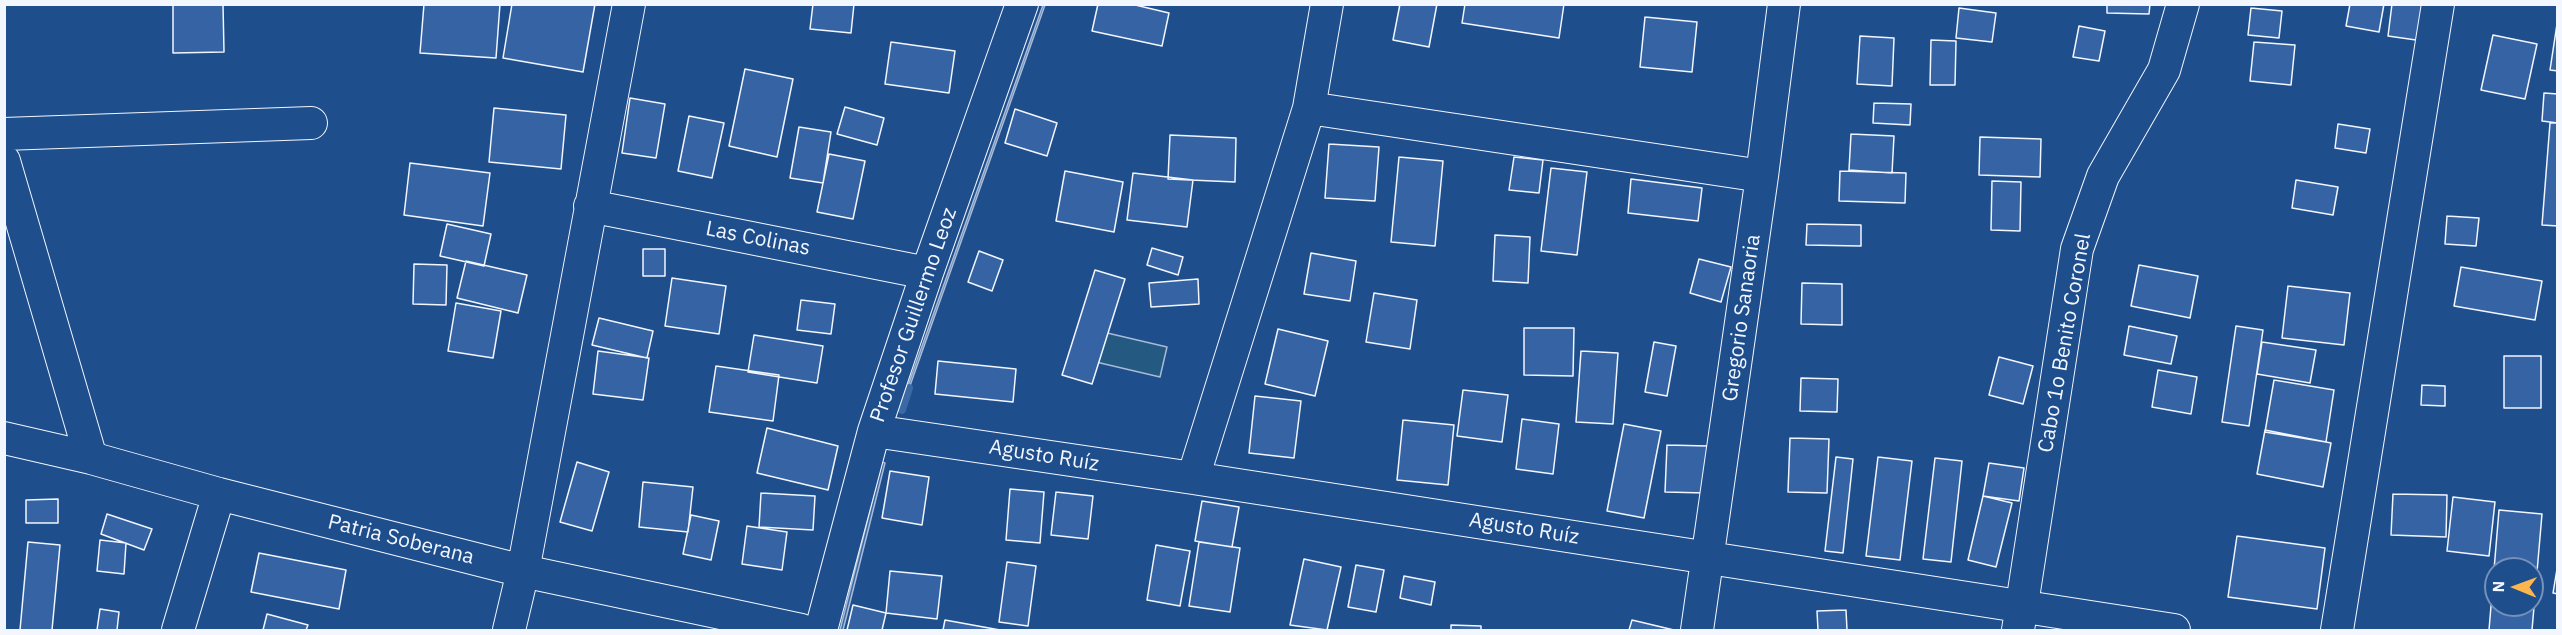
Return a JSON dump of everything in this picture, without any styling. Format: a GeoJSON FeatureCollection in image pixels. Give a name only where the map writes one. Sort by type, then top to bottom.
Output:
{"type":"FeatureCollection","features":[{"type":"Feature","properties":{"kind":"street"},"geometry":{"type":"LineString","coordinates":[[509,630],[523,571],[629,4]]}},
{"type":"Feature","properties":{"kind":"street","name":"Profesor Guillermo Leoz"},"geometry":{"type":"LineString","coordinates":[[821,630],[874,431],[1022,4]]}},
{"type":"Feature","properties":{"kind":"street"},"geometry":{"type":"LineString","coordinates":[[1193,478],[1309,108],[1327,4]]}},
{"type":"Feature","properties":{"kind":"street","name":"Gregorio Sanaoria"},"geometry":{"type":"LineString","coordinates":[[1697,630],[1762,176],[1784,4]]}},
{"type":"Feature","properties":{"kind":"street","name":"Cabo 1o Benito Coronel"},"geometry":{"type":"LineString","coordinates":[[2020,619],[2077,249],[2103,176],[2164,70],[2183,4]]}},
{"type":"Feature","properties":{"kind":"street"},"geometry":{"type":"LineString","coordinates":[[2337,630],[2438,4]]}},
{"type":"Feature","properties":{"kind":"street"},"geometry":{"type":"LineString","coordinates":[[1309,108],[1762,176]]}},
{"type":"Feature","properties":{"kind":"street"},"geometry":{"type":"LineString","coordinates":[[4,134],[311,123]]}},
{"type":"Feature","properties":{"kind":"street"},"geometry":{"type":"LineString","coordinates":[[4,161],[91,458]]}},
{"type":"Feature","properties":{"kind":"street","name":"Las Colinas"},"geometry":{"type":"LineString","coordinates":[[590,206],[927,273]]}},
{"type":"Feature","properties":{"kind":"street","name":"Agusto Ruíz"},"geometry":{"type":"LineString","coordinates":[[874,431],[1707,557],[2020,619],[2174,630]]}},
{"type":"Feature","properties":{"kind":"street","name":"Patria Soberana"},"geometry":{"type":"LineString","coordinates":[[4,438],[91,458],[219,494],[523,571],[801,630]]}},
{"type":"Feature","properties":{"kind":"street"},"geometry":{"type":"LineString","coordinates":[[178,630],[219,494]]}},
{"type":"Feature","properties":{"kind":"shaded area"},"geometry":{"type":"Polygon","coordinates":[[[1043,5],[1045,5],[901,411],[899,411],[1043,5]]]}},
{"type":"Feature","properties":{"kind":"shaded area"},"geometry":{"type":"Polygon","coordinates":[[[1103,332],[1167,347],[1160,377],[1096,362],[1103,332]]]}},
{"type":"Feature","properties":{"kind":"shaded area"},"geometry":{"type":"Polygon","coordinates":[[[882,462],[885,463],[843,630],[840,630],[882,462]]]}},
{"type":"Feature","properties":{"kind":"building"},"geometry":{"type":"Polygon","coordinates":[[[173,4],[223,4],[224,52],[173,53],[173,4]]]}},
{"type":"Feature","properties":{"kind":"building"},"geometry":{"type":"Polygon","coordinates":[[[424,4],[500,4],[496,58],[420,53],[424,4]]]}},
{"type":"Feature","properties":{"kind":"building"},"geometry":{"type":"Polygon","coordinates":[[[512,4],[595,4],[583,72],[503,58],[512,4]]]}},
{"type":"Feature","properties":{"kind":"building"},"geometry":{"type":"Polygon","coordinates":[[[813,4],[854,4],[851,33],[810,29],[813,4]]]}},
{"type":"Feature","properties":{"kind":"building"},"geometry":{"type":"Polygon","coordinates":[[[1098,4],[1131,4],[1169,13],[1162,46],[1092,31],[1098,4]]]}},
{"type":"Feature","properties":{"kind":"building"},"geometry":{"type":"Polygon","coordinates":[[[1400,4],[1437,4],[1429,47],[1393,40],[1400,4]]]}},
{"type":"Feature","properties":{"kind":"building"},"geometry":{"type":"Polygon","coordinates":[[[1465,4],[1564,4],[1559,38],[1462,23],[1465,4]]]}},
{"type":"Feature","properties":{"kind":"building"},"geometry":{"type":"Polygon","coordinates":[[[2107,4],[2150,4],[2149,14],[2107,13],[2107,4]]]}},
{"type":"Feature","properties":{"kind":"building"},"geometry":{"type":"Polygon","coordinates":[[[2350,4],[2384,4],[2379,32],[2346,26],[2350,4]]]}},
{"type":"Feature","properties":{"kind":"building"},"geometry":{"type":"Polygon","coordinates":[[[2392,4],[2428,4],[2423,41],[2388,36],[2392,4]]]}},
{"type":"Feature","properties":{"kind":"building"},"geometry":{"type":"Polygon","coordinates":[[[1959,8],[1996,13],[1992,42],[1956,38],[1959,8]]]}},
{"type":"Feature","properties":{"kind":"building"},"geometry":{"type":"Polygon","coordinates":[[[2251,8],[2282,11],[2279,38],[2248,35],[2251,8]]]}},
{"type":"Feature","properties":{"kind":"building"},"geometry":{"type":"Polygon","coordinates":[[[1645,17],[1697,22],[1692,72],[1640,67],[1645,17]]]}},
{"type":"Feature","properties":{"kind":"building"},"geometry":{"type":"Polygon","coordinates":[[[2558,24],[2558,71],[2550,70],[2558,24]]]}},
{"type":"Feature","properties":{"kind":"building"},"geometry":{"type":"Polygon","coordinates":[[[2079,26],[2105,31],[2099,61],[2073,57],[2079,26]]]}},
{"type":"Feature","properties":{"kind":"building"},"geometry":{"type":"Polygon","coordinates":[[[2493,35],[2537,44],[2525,99],[2481,90],[2493,35]]]}},
{"type":"Feature","properties":{"kind":"building"},"geometry":{"type":"Polygon","coordinates":[[[1860,36],[1894,38],[1892,86],[1857,84],[1860,36]]]}},
{"type":"Feature","properties":{"kind":"building"},"geometry":{"type":"Polygon","coordinates":[[[1931,40],[1956,41],[1955,85],[1930,85],[1931,40]]]}},
{"type":"Feature","properties":{"kind":"building"},"geometry":{"type":"Polygon","coordinates":[[[891,42],[955,51],[949,93],[885,84],[891,42]]]}},
{"type":"Feature","properties":{"kind":"building"},"geometry":{"type":"Polygon","coordinates":[[[2254,42],[2295,45],[2291,85],[2250,81],[2254,42]]]}},
{"type":"Feature","properties":{"kind":"building"},"geometry":{"type":"Polygon","coordinates":[[[745,69],[793,79],[777,157],[729,146],[745,69]]]}},
{"type":"Feature","properties":{"kind":"building"},"geometry":{"type":"Polygon","coordinates":[[[2544,93],[2558,94],[2558,123],[2542,121],[2544,93]]]}},
{"type":"Feature","properties":{"kind":"building"},"geometry":{"type":"Polygon","coordinates":[[[630,98],[665,104],[656,158],[622,153],[630,98]]]}},
{"type":"Feature","properties":{"kind":"building"},"geometry":{"type":"Polygon","coordinates":[[[1874,103],[1911,104],[1910,125],[1873,123],[1874,103]]]}},
{"type":"Feature","properties":{"kind":"building"},"geometry":{"type":"Polygon","coordinates":[[[845,107],[884,118],[877,145],[837,134],[845,107]]]}},
{"type":"Feature","properties":{"kind":"building"},"geometry":{"type":"Polygon","coordinates":[[[494,108],[566,115],[561,169],[489,162],[494,108]]]}},
{"type":"Feature","properties":{"kind":"building"},"geometry":{"type":"Polygon","coordinates":[[[1015,109],[1057,123],[1047,156],[1005,143],[1015,109]]]}},
{"type":"Feature","properties":{"kind":"building"},"geometry":{"type":"Polygon","coordinates":[[[689,116],[724,123],[712,178],[678,171],[689,116]]]}},
{"type":"Feature","properties":{"kind":"building"},"geometry":{"type":"Polygon","coordinates":[[[2550,123],[2558,123],[2558,226],[2542,225],[2550,123]]]}},
{"type":"Feature","properties":{"kind":"building"},"geometry":{"type":"Polygon","coordinates":[[[2338,124],[2370,129],[2366,153],[2335,148],[2338,124]]]}},
{"type":"Feature","properties":{"kind":"building"},"geometry":{"type":"Polygon","coordinates":[[[799,127],[831,132],[823,183],[790,178],[799,127]]]}},
{"type":"Feature","properties":{"kind":"building"},"geometry":{"type":"Polygon","coordinates":[[[1851,134],[1894,136],[1892,173],[1849,170],[1851,134]]]}},
{"type":"Feature","properties":{"kind":"building"},"geometry":{"type":"Polygon","coordinates":[[[1170,135],[1236,138],[1235,182],[1168,179],[1170,135]]]}},
{"type":"Feature","properties":{"kind":"building"},"geometry":{"type":"Polygon","coordinates":[[[1980,137],[2041,139],[2040,177],[1979,175],[1980,137]]]}},
{"type":"Feature","properties":{"kind":"building"},"geometry":{"type":"Polygon","coordinates":[[[1329,144],[1379,147],[1375,201],[1325,198],[1329,144]]]}},
{"type":"Feature","properties":{"kind":"building"},"geometry":{"type":"Polygon","coordinates":[[[829,154],[865,161],[853,219],[817,212],[829,154]]]}},
{"type":"Feature","properties":{"kind":"building"},"geometry":{"type":"Polygon","coordinates":[[[1399,157],[1443,161],[1435,246],[1391,242],[1399,157]]]}},
{"type":"Feature","properties":{"kind":"building"},"geometry":{"type":"Polygon","coordinates":[[[1514,157],[1543,160],[1539,193],[1509,190],[1514,157]]]}},
{"type":"Feature","properties":{"kind":"building"},"geometry":{"type":"Polygon","coordinates":[[[410,163],[490,173],[483,226],[404,215],[410,163]]]}},
{"type":"Feature","properties":{"kind":"building"},"geometry":{"type":"Polygon","coordinates":[[[1551,168],[1587,172],[1577,255],[1541,251],[1551,168]]]}},
{"type":"Feature","properties":{"kind":"building"},"geometry":{"type":"Polygon","coordinates":[[[1065,171],[1123,182],[1114,232],[1056,221],[1065,171]]]}},
{"type":"Feature","properties":{"kind":"building"},"geometry":{"type":"Polygon","coordinates":[[[1840,171],[1906,173],[1905,203],[1839,201],[1840,171]]]}},
{"type":"Feature","properties":{"kind":"building"},"geometry":{"type":"Polygon","coordinates":[[[1133,173],[1193,180],[1187,227],[1127,220],[1133,173]]]}},
{"type":"Feature","properties":{"kind":"building"},"geometry":{"type":"Polygon","coordinates":[[[1631,179],[1702,188],[1698,221],[1628,213],[1631,179]]]}},
{"type":"Feature","properties":{"kind":"building"},"geometry":{"type":"Polygon","coordinates":[[[2296,180],[2338,187],[2333,215],[2292,208],[2296,180]]]}},
{"type":"Feature","properties":{"kind":"building"},"geometry":{"type":"Polygon","coordinates":[[[1992,181],[2021,182],[2020,231],[1991,230],[1992,181]]]}},
{"type":"Feature","properties":{"kind":"building"},"geometry":{"type":"Polygon","coordinates":[[[2447,216],[2479,218],[2476,246],[2445,244],[2447,216]]]}},
{"type":"Feature","properties":{"kind":"building"},"geometry":{"type":"Polygon","coordinates":[[[447,224],[491,234],[484,266],[440,256],[447,224]]]}},
{"type":"Feature","properties":{"kind":"building"},"geometry":{"type":"Polygon","coordinates":[[[1807,224],[1861,225],[1861,246],[1806,245],[1807,224]]]}},
{"type":"Feature","properties":{"kind":"building"},"geometry":{"type":"Polygon","coordinates":[[[1495,235],[1530,237],[1528,283],[1493,281],[1495,235]]]}},
{"type":"Feature","properties":{"kind":"building"},"geometry":{"type":"Polygon","coordinates":[[[1152,248],[1183,257],[1178,275],[1147,265],[1152,248]]]}},
{"type":"Feature","properties":{"kind":"building"},"geometry":{"type":"Polygon","coordinates":[[[643,249],[665,249],[665,276],[643,276],[643,249]]]}},
{"type":"Feature","properties":{"kind":"building"},"geometry":{"type":"Polygon","coordinates":[[[979,251],[1003,260],[992,291],[968,282],[979,251]]]}},
{"type":"Feature","properties":{"kind":"building"},"geometry":{"type":"Polygon","coordinates":[[[1311,253],[1356,261],[1350,301],[1304,294],[1311,253]]]}},
{"type":"Feature","properties":{"kind":"building"},"geometry":{"type":"Polygon","coordinates":[[[1699,259],[1731,267],[1721,302],[1690,293],[1699,259]]]}},
{"type":"Feature","properties":{"kind":"building"},"geometry":{"type":"Polygon","coordinates":[[[466,261],[527,275],[518,313],[457,298],[466,261]]]}},
{"type":"Feature","properties":{"kind":"building"},"geometry":{"type":"Polygon","coordinates":[[[414,264],[447,265],[446,305],[413,304],[414,264]]]}},
{"type":"Feature","properties":{"kind":"building"},"geometry":{"type":"Polygon","coordinates":[[[2139,265],[2198,276],[2190,318],[2131,306],[2139,265]]]}},
{"type":"Feature","properties":{"kind":"building"},"geometry":{"type":"Polygon","coordinates":[[[2461,267],[2542,281],[2535,320],[2454,306],[2461,267]]]}},
{"type":"Feature","properties":{"kind":"building"},"geometry":{"type":"Polygon","coordinates":[[[1095,270],[1125,279],[1092,384],[1062,375],[1095,270]]]}},
{"type":"Feature","properties":{"kind":"building"},"geometry":{"type":"Polygon","coordinates":[[[672,278],[726,286],[719,334],[665,326],[672,278]]]}},
{"type":"Feature","properties":{"kind":"building"},"geometry":{"type":"Polygon","coordinates":[[[1198,279],[1199,304],[1151,307],[1149,283],[1198,279]]]}},
{"type":"Feature","properties":{"kind":"building"},"geometry":{"type":"Polygon","coordinates":[[[1802,283],[1842,284],[1842,325],[1801,324],[1802,283]]]}},
{"type":"Feature","properties":{"kind":"building"},"geometry":{"type":"Polygon","coordinates":[[[2288,286],[2350,293],[2344,345],[2282,338],[2288,286]]]}},
{"type":"Feature","properties":{"kind":"building"},"geometry":{"type":"Polygon","coordinates":[[[1374,293],[1417,300],[1410,349],[1366,342],[1374,293]]]}},
{"type":"Feature","properties":{"kind":"building"},"geometry":{"type":"Polygon","coordinates":[[[801,300],[835,304],[831,334],[797,330],[801,300]]]}},
{"type":"Feature","properties":{"kind":"building"},"geometry":{"type":"Polygon","coordinates":[[[456,303],[501,311],[493,358],[448,351],[456,303]]]}},
{"type":"Feature","properties":{"kind":"building"},"geometry":{"type":"Polygon","coordinates":[[[599,318],[653,331],[647,358],[592,345],[599,318]]]}},
{"type":"Feature","properties":{"kind":"building"},"geometry":{"type":"Polygon","coordinates":[[[2129,326],[2177,336],[2171,364],[2124,355],[2129,326]]]}},
{"type":"Feature","properties":{"kind":"building"},"geometry":{"type":"Polygon","coordinates":[[[2236,326],[2263,330],[2249,426],[2222,422],[2236,326]]]}},
{"type":"Feature","properties":{"kind":"building"},"geometry":{"type":"Polygon","coordinates":[[[1524,328],[1574,328],[1573,376],[1524,375],[1524,328]]]}},
{"type":"Feature","properties":{"kind":"building"},"geometry":{"type":"Polygon","coordinates":[[[1278,329],[1328,341],[1315,396],[1265,384],[1278,329]]]}},
{"type":"Feature","properties":{"kind":"building"},"geometry":{"type":"Polygon","coordinates":[[[754,335],[823,346],[817,383],[748,372],[754,335]]]}},
{"type":"Feature","properties":{"kind":"building"},"geometry":{"type":"Polygon","coordinates":[[[1654,342],[1676,346],[1667,396],[1645,392],[1654,342]]]}},
{"type":"Feature","properties":{"kind":"building"},"geometry":{"type":"Polygon","coordinates":[[[2262,342],[2316,350],[2310,383],[2257,374],[2262,342]]]}},
{"type":"Feature","properties":{"kind":"building"},"geometry":{"type":"Polygon","coordinates":[[[598,351],[649,358],[643,400],[593,394],[598,351]]]}},
{"type":"Feature","properties":{"kind":"building"},"geometry":{"type":"Polygon","coordinates":[[[1581,351],[1618,353],[1613,424],[1576,422],[1581,351]]]}},
{"type":"Feature","properties":{"kind":"building"},"geometry":{"type":"Polygon","coordinates":[[[2504,356],[2541,356],[2541,408],[2504,408],[2504,356]]]}},
{"type":"Feature","properties":{"kind":"building"},"geometry":{"type":"Polygon","coordinates":[[[1999,357],[2033,366],[2023,404],[1989,395],[1999,357]]]}},
{"type":"Feature","properties":{"kind":"building"},"geometry":{"type":"Polygon","coordinates":[[[938,361],[1016,369],[1013,402],[935,394],[938,361]]]}},
{"type":"Feature","properties":{"kind":"building"},"geometry":{"type":"Polygon","coordinates":[[[716,366],[779,375],[773,421],[709,412],[716,366]]]}},
{"type":"Feature","properties":{"kind":"building"},"geometry":{"type":"Polygon","coordinates":[[[2158,370],[2197,377],[2191,414],[2152,407],[2158,370]]]}},
{"type":"Feature","properties":{"kind":"building"},"geometry":{"type":"Polygon","coordinates":[[[1801,378],[1838,379],[1837,412],[1800,411],[1801,378]]]}},
{"type":"Feature","properties":{"kind":"building"},"geometry":{"type":"Polygon","coordinates":[[[2274,380],[2334,390],[2326,442],[2265,432],[2274,380]]]}},
{"type":"Feature","properties":{"kind":"building"},"geometry":{"type":"Polygon","coordinates":[[[2422,385],[2445,386],[2445,406],[2421,405],[2422,385]]]}},
{"type":"Feature","properties":{"kind":"building"},"geometry":{"type":"Polygon","coordinates":[[[1463,390],[1508,395],[1502,442],[1457,436],[1463,390]]]}},
{"type":"Feature","properties":{"kind":"building"},"geometry":{"type":"Polygon","coordinates":[[[1255,396],[1301,401],[1294,458],[1249,453],[1255,396]]]}},
{"type":"Feature","properties":{"kind":"building"},"geometry":{"type":"Polygon","coordinates":[[[1522,419],[1559,424],[1553,474],[1516,469],[1522,419]]]}},
{"type":"Feature","properties":{"kind":"building"},"geometry":{"type":"Polygon","coordinates":[[[1403,420],[1454,425],[1448,485],[1397,480],[1403,420]]]}},
{"type":"Feature","properties":{"kind":"building"},"geometry":{"type":"Polygon","coordinates":[[[1624,424],[1661,431],[1644,518],[1607,511],[1624,424]]]}},
{"type":"Feature","properties":{"kind":"building"},"geometry":{"type":"Polygon","coordinates":[[[767,428],[838,446],[828,490],[757,473],[767,428]]]}},
{"type":"Feature","properties":{"kind":"building"},"geometry":{"type":"Polygon","coordinates":[[[2265,430],[2331,443],[2323,487],[2257,474],[2265,430]]]}},
{"type":"Feature","properties":{"kind":"building"},"geometry":{"type":"Polygon","coordinates":[[[1790,438],[1829,439],[1827,493],[1788,492],[1790,438]]]}},
{"type":"Feature","properties":{"kind":"building"},"geometry":{"type":"Polygon","coordinates":[[[1667,445],[1708,446],[1706,493],[1665,492],[1667,445]]]}},
{"type":"Feature","properties":{"kind":"building"},"geometry":{"type":"Polygon","coordinates":[[[1836,457],[1853,459],[1843,553],[1825,551],[1836,457]]]}},
{"type":"Feature","properties":{"kind":"building"},"geometry":{"type":"Polygon","coordinates":[[[1878,457],[1912,461],[1900,560],[1866,556],[1878,457]]]}},
{"type":"Feature","properties":{"kind":"building"},"geometry":{"type":"Polygon","coordinates":[[[1935,458],[1962,461],[1951,562],[1923,559],[1935,458]]]}},
{"type":"Feature","properties":{"kind":"building"},"geometry":{"type":"Polygon","coordinates":[[[577,462],[609,472],[592,531],[560,522],[577,462]]]}},
{"type":"Feature","properties":{"kind":"building"},"geometry":{"type":"Polygon","coordinates":[[[1989,463],[2024,468],[2019,501],[1983,496],[1989,463]]]}},
{"type":"Feature","properties":{"kind":"building"},"geometry":{"type":"Polygon","coordinates":[[[890,471],[929,477],[922,525],[882,518],[890,471]]]}},
{"type":"Feature","properties":{"kind":"building"},"geometry":{"type":"Polygon","coordinates":[[[643,482],[693,487],[688,532],[639,527],[643,482]]]}},
{"type":"Feature","properties":{"kind":"building"},"geometry":{"type":"Polygon","coordinates":[[[1010,489],[1044,492],[1040,543],[1006,540],[1010,489]]]}},
{"type":"Feature","properties":{"kind":"building"},"geometry":{"type":"Polygon","coordinates":[[[1056,492],[1093,496],[1088,539],[1051,535],[1056,492]]]}},
{"type":"Feature","properties":{"kind":"building"},"geometry":{"type":"Polygon","coordinates":[[[761,493],[815,496],[813,530],[759,527],[761,493]]]}},
{"type":"Feature","properties":{"kind":"building"},"geometry":{"type":"Polygon","coordinates":[[[2393,494],[2447,495],[2446,537],[2391,535],[2393,494]]]}},
{"type":"Feature","properties":{"kind":"building"},"geometry":{"type":"Polygon","coordinates":[[[1983,496],[2012,503],[1996,567],[1968,560],[1983,496]]]}},
{"type":"Feature","properties":{"kind":"building"},"geometry":{"type":"Polygon","coordinates":[[[2453,497],[2495,502],[2489,556],[2447,551],[2453,497]]]}},
{"type":"Feature","properties":{"kind":"building"},"geometry":{"type":"Polygon","coordinates":[[[58,499],[58,523],[26,523],[26,500],[58,499]]]}},
{"type":"Feature","properties":{"kind":"building"},"geometry":{"type":"Polygon","coordinates":[[[1202,501],[1239,507],[1232,547],[1195,541],[1202,501]]]}},
{"type":"Feature","properties":{"kind":"building"},"geometry":{"type":"Polygon","coordinates":[[[2499,510],[2542,514],[2538,557],[2495,557],[2499,510]]]}},
{"type":"Feature","properties":{"kind":"building"},"geometry":{"type":"Polygon","coordinates":[[[107,514],[152,529],[144,550],[101,534],[107,514]]]}},
{"type":"Feature","properties":{"kind":"building"},"geometry":{"type":"Polygon","coordinates":[[[691,515],[719,521],[711,560],[683,554],[691,515]]]}},
{"type":"Feature","properties":{"kind":"building"},"geometry":{"type":"Polygon","coordinates":[[[747,526],[787,532],[782,570],[742,564],[747,526]]]}},
{"type":"Feature","properties":{"kind":"building"},"geometry":{"type":"Polygon","coordinates":[[[2237,536],[2325,548],[2317,609],[2228,597],[2237,536]]]}},
{"type":"Feature","properties":{"kind":"building"},"geometry":{"type":"Polygon","coordinates":[[[100,540],[126,543],[124,574],[97,571],[100,540]]]}},
{"type":"Feature","properties":{"kind":"building"},"geometry":{"type":"Polygon","coordinates":[[[28,542],[60,545],[52,630],[20,630],[28,542]]]}},
{"type":"Feature","properties":{"kind":"building"},"geometry":{"type":"Polygon","coordinates":[[[1199,542],[1240,548],[1230,612],[1189,606],[1199,542]]]}},
{"type":"Feature","properties":{"kind":"building"},"geometry":{"type":"Polygon","coordinates":[[[1156,545],[1190,551],[1180,606],[1147,600],[1156,545]]]}},
{"type":"Feature","properties":{"kind":"building"},"geometry":{"type":"Polygon","coordinates":[[[259,553],[346,570],[339,609],[251,592],[259,553]]]}},
{"type":"Feature","properties":{"kind":"building"},"geometry":{"type":"Polygon","coordinates":[[[1304,559],[1341,567],[1327,630],[1290,625],[1304,559]]]}},
{"type":"Feature","properties":{"kind":"building"},"geometry":{"type":"Polygon","coordinates":[[[1007,562],[1036,566],[1028,626],[999,622],[1007,562]]]}},
{"type":"Feature","properties":{"kind":"building"},"geometry":{"type":"Polygon","coordinates":[[[2558,563],[2558,594],[2553,593],[2558,563]]]}},
{"type":"Feature","properties":{"kind":"building"},"geometry":{"type":"Polygon","coordinates":[[[1356,565],[1384,570],[1376,612],[1348,607],[1356,565]]]}},
{"type":"Feature","properties":{"kind":"building"},"geometry":{"type":"Polygon","coordinates":[[[890,571],[942,576],[937,619],[886,613],[890,571]]]}},
{"type":"Feature","properties":{"kind":"building"},"geometry":{"type":"Polygon","coordinates":[[[1404,576],[1435,582],[1431,605],[1400,598],[1404,576]]]}},
{"type":"Feature","properties":{"kind":"building"},"geometry":{"type":"Polygon","coordinates":[[[853,605],[886,613],[882,630],[847,630],[853,605]]]}},
{"type":"Feature","properties":{"kind":"building"},"geometry":{"type":"Polygon","coordinates":[[[100,609],[119,612],[117,630],[97,630],[100,609]]]}},
{"type":"Feature","properties":{"kind":"building"},"geometry":{"type":"Polygon","coordinates":[[[1846,610],[1847,630],[1818,630],[1817,611],[1846,610]]]}},
{"type":"Feature","properties":{"kind":"building"},"geometry":{"type":"Polygon","coordinates":[[[267,614],[308,625],[306,630],[263,630],[267,614]]]}},
{"type":"Feature","properties":{"kind":"building"},"geometry":{"type":"Polygon","coordinates":[[[2490,617],[2533,617],[2532,630],[2489,630],[2490,617]]]}},
{"type":"Feature","properties":{"kind":"building"},"geometry":{"type":"Polygon","coordinates":[[[945,620],[1000,630],[943,630],[945,620]]]}},
{"type":"Feature","properties":{"kind":"building"},"geometry":{"type":"Polygon","coordinates":[[[1632,620],[1674,630],[1629,630],[1632,620]]]}},
{"type":"Feature","properties":{"kind":"building"},"geometry":{"type":"Polygon","coordinates":[[[1451,625],[1481,626],[1481,630],[1451,630],[1451,625]]]}},
{"type":"Feature","properties":{"kind":"waterway"},"geometry":{"type":"LineString","coordinates":[[902,410],[909,388]]}}]}
